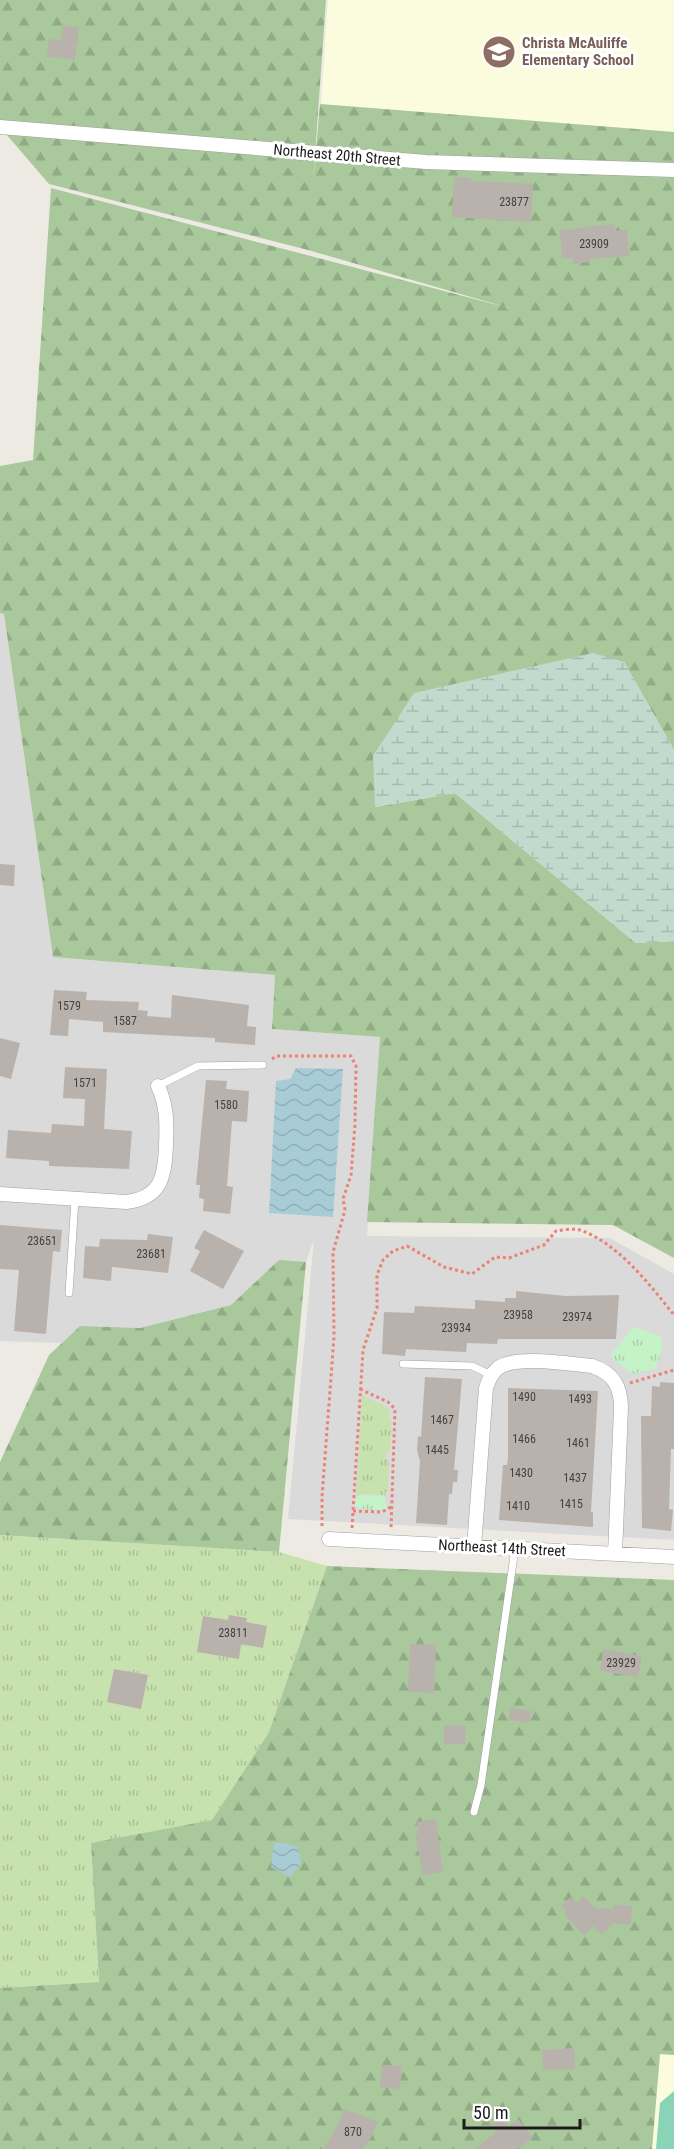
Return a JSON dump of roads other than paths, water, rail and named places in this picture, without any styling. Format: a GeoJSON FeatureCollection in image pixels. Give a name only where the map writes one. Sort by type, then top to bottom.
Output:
{"type":"FeatureCollection","features":[{"type":"Feature","properties":{"kind":"street","name":"Northeast 20th Street"},"geometry":{"type":"LineString","coordinates":[[0,128],[426,162],[674,170]]}},
{"type":"Feature","properties":{"kind":"street"},"geometry":{"type":"LineString","coordinates":[[0,1194],[126,1202],[140,1200],[153,1192],[162,1179],[165,1164],[168,1116],[158,1086]]}},
{"type":"Feature","properties":{"kind":"street"},"geometry":{"type":"LineString","coordinates":[[474,1547],[482,1417],[486,1388],[491,1375],[499,1367],[513,1361],[592,1366],[604,1370],[615,1381],[621,1392],[615,1554]]}},
{"type":"Feature","properties":{"kind":"street","name":"Northeast 14th Street"},"geometry":{"type":"LineString","coordinates":[[329,1539],[674,1557]]}},
{"type":"Feature","properties":{"kind":"lane"},"geometry":{"type":"LineString","coordinates":[[158,1086],[198,1066],[263,1065]]}},
{"type":"Feature","properties":{"kind":"lane"},"geometry":{"type":"LineString","coordinates":[[69,1293],[75,1199]]}},
{"type":"Feature","properties":{"kind":"lane"},"geometry":{"type":"LineString","coordinates":[[403,1364],[472,1366],[491,1375]]}},
{"type":"Feature","properties":{"kind":"lane"},"geometry":{"type":"LineString","coordinates":[[474,1812],[481,1785],[515,1549]]}},
{"type":"Feature","properties":{"kind":"water"},"geometry":{"type":"Polygon","coordinates":[[[296,1068],[343,1069],[333,1217],[269,1213],[276,1081],[290,1079],[296,1068]]]}},
{"type":"Feature","properties":{"kind":"water"},"geometry":{"type":"Polygon","coordinates":[[[274,1843],[298,1847],[301,1863],[290,1877],[271,1867],[274,1843]]]}},
{"type":"Feature","properties":{"kind":"place","name":"Christa McAuliffe Elementary School"},"geometry":{"type":"Point","coordinates":[499,52]}}]}
